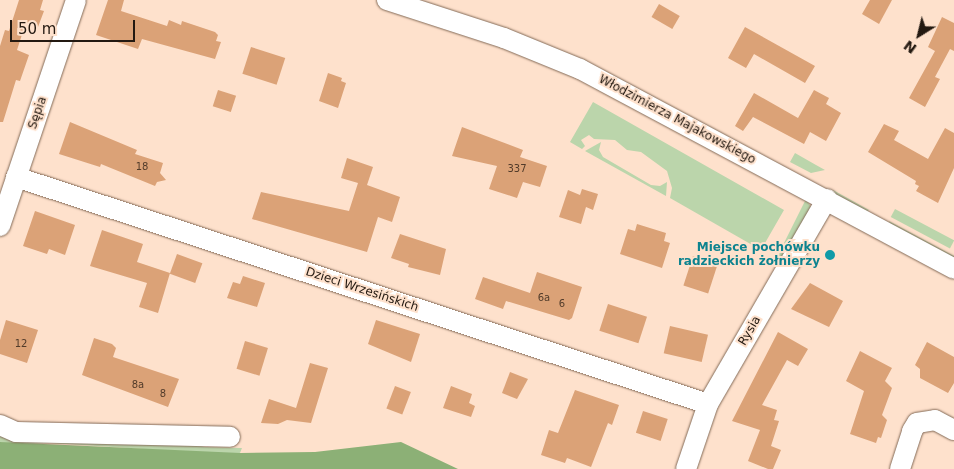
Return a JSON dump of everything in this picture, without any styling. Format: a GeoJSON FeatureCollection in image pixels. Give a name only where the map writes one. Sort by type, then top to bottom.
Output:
{"type":"FeatureCollection","features":[{"type":"Feature","properties":{"kind":"street","name":"Sępia"},"geometry":{"type":"LineString","coordinates":[[0,226],[76,0]]}},
{"type":"Feature","properties":{"kind":"street","name":"Włodzimierza Majakowskiego"},"geometry":{"type":"LineString","coordinates":[[387,0],[504,38],[580,69],[954,269]]}},
{"type":"Feature","properties":{"kind":"street","name":"Dzieci Wrzesińskich"},"geometry":{"type":"LineString","coordinates":[[16,177],[708,404]]}},
{"type":"Feature","properties":{"kind":"street","name":"Rysia"},"geometry":{"type":"LineString","coordinates":[[686,469],[708,404],[827,200]]}},
{"type":"Feature","properties":{"kind":"street"},"geometry":{"type":"LineString","coordinates":[[900,469],[912,431],[918,423],[935,420],[954,430]]}},
{"type":"Feature","properties":{"kind":"street"},"geometry":{"type":"LineString","coordinates":[[0,425],[16,432],[230,437]]}},
{"type":"Feature","properties":{"kind":"green space"},"geometry":{"type":"Polygon","coordinates":[[[593,102],[784,210],[761,250],[670,198],[672,188],[667,171],[641,152],[627,150],[615,140],[594,139],[589,135],[581,140],[585,146],[582,149],[570,142],[593,102]]]}},
{"type":"Feature","properties":{"kind":"green space"},"geometry":{"type":"Polygon","coordinates":[[[601,142],[599,150],[603,157],[651,185],[660,186],[667,182],[666,196],[585,151],[601,142]]]}},
{"type":"Feature","properties":{"kind":"green space"},"geometry":{"type":"Polygon","coordinates":[[[795,153],[825,170],[811,173],[790,162],[795,153]]]}},
{"type":"Feature","properties":{"kind":"green space"},"geometry":{"type":"Polygon","coordinates":[[[833,190],[869,210],[866,213],[836,196],[833,190]]]}},
{"type":"Feature","properties":{"kind":"green space"},"geometry":{"type":"Polygon","coordinates":[[[806,199],[811,207],[783,256],[777,257],[806,199]]]}},
{"type":"Feature","properties":{"kind":"green space"},"geometry":{"type":"Polygon","coordinates":[[[895,209],[954,240],[950,248],[891,217],[895,209]]]}},
{"type":"Feature","properties":{"kind":"green space"},"geometry":{"type":"Polygon","coordinates":[[[889,221],[954,256],[954,261],[890,224],[889,221]]]}},
{"type":"Feature","properties":{"kind":"green space"},"geometry":{"type":"Polygon","coordinates":[[[0,434],[182,441],[205,447],[242,448],[240,453],[205,453],[51,443],[13,445],[0,442],[0,434]]]}},
{"type":"Feature","properties":{"kind":"green space"},"geometry":{"type":"Polygon","coordinates":[[[0,442],[240,453],[315,452],[401,442],[458,469],[0,469],[0,442]]]}},
{"type":"Feature","properties":{"kind":"building"},"geometry":{"type":"Polygon","coordinates":[[[19,0],[43,0],[40,10],[44,11],[38,27],[26,22],[17,50],[29,55],[20,81],[16,80],[3,122],[0,122],[0,46],[5,30],[9,31],[19,0]]]}},
{"type":"Feature","properties":{"kind":"building"},"geometry":{"type":"Polygon","coordinates":[[[108,0],[124,0],[121,11],[167,26],[169,20],[181,25],[182,21],[215,32],[218,35],[216,41],[221,42],[215,59],[142,39],[138,49],[96,35],[108,0]]]}},
{"type":"Feature","properties":{"kind":"building"},"geometry":{"type":"Polygon","coordinates":[[[870,0],[892,0],[879,24],[862,14],[870,0]]]}},
{"type":"Feature","properties":{"kind":"building"},"geometry":{"type":"Polygon","coordinates":[[[659,4],[680,16],[672,29],[652,17],[659,4]]]}},
{"type":"Feature","properties":{"kind":"building"},"geometry":{"type":"Polygon","coordinates":[[[942,17],[954,23],[954,51],[950,49],[935,77],[940,79],[925,107],[909,98],[935,51],[928,47],[942,17]]]}},
{"type":"Feature","properties":{"kind":"building"},"geometry":{"type":"Polygon","coordinates":[[[745,27],[815,66],[805,83],[754,54],[746,68],[728,58],[745,27]]]}},
{"type":"Feature","properties":{"kind":"building"},"geometry":{"type":"Polygon","coordinates":[[[251,47],[285,58],[277,85],[242,74],[251,47]]]}},
{"type":"Feature","properties":{"kind":"building"},"geometry":{"type":"Polygon","coordinates":[[[328,73],[342,78],[341,81],[346,83],[338,108],[319,101],[328,73]]]}},
{"type":"Feature","properties":{"kind":"building"},"geometry":{"type":"Polygon","coordinates":[[[218,90],[236,96],[231,112],[213,106],[218,90]]]}},
{"type":"Feature","properties":{"kind":"building"},"geometry":{"type":"Polygon","coordinates":[[[814,90],[829,98],[826,104],[841,113],[826,141],[810,132],[804,144],[753,117],[743,131],[735,126],[754,93],[798,118],[814,90]]]}},
{"type":"Feature","properties":{"kind":"building"},"geometry":{"type":"Polygon","coordinates":[[[70,122],[137,150],[135,154],[163,163],[160,173],[166,180],[157,182],[155,186],[101,164],[100,167],[59,154],[70,122]]]}},
{"type":"Feature","properties":{"kind":"building"},"geometry":{"type":"Polygon","coordinates":[[[884,124],[899,131],[894,140],[928,159],[945,128],[954,133],[954,168],[938,203],[916,191],[919,186],[915,184],[916,181],[868,152],[884,124]]]}},
{"type":"Feature","properties":{"kind":"building"},"geometry":{"type":"Polygon","coordinates":[[[462,127],[523,150],[520,157],[547,166],[540,187],[523,182],[517,198],[489,189],[497,166],[452,156],[462,127]]]}},
{"type":"Feature","properties":{"kind":"building"},"geometry":{"type":"Polygon","coordinates":[[[347,158],[373,167],[367,185],[400,197],[392,222],[378,217],[367,252],[252,219],[261,192],[349,211],[358,183],[341,178],[347,158]]]}},
{"type":"Feature","properties":{"kind":"building"},"geometry":{"type":"Polygon","coordinates":[[[582,189],[598,194],[593,210],[586,207],[581,224],[559,217],[568,190],[580,195],[582,189]]]}},
{"type":"Feature","properties":{"kind":"building"},"geometry":{"type":"Polygon","coordinates":[[[35,211],[75,225],[65,255],[49,249],[47,254],[23,246],[35,211]]]}},
{"type":"Feature","properties":{"kind":"building"},"geometry":{"type":"Polygon","coordinates":[[[637,224],[666,233],[664,241],[670,243],[662,268],[620,254],[628,229],[635,231],[637,224]]]}},
{"type":"Feature","properties":{"kind":"building"},"geometry":{"type":"Polygon","coordinates":[[[102,230],[143,244],[137,262],[170,273],[158,313],[139,307],[147,283],[90,266],[102,230]]]}},
{"type":"Feature","properties":{"kind":"building"},"geometry":{"type":"Polygon","coordinates":[[[400,234],[446,249],[440,275],[408,267],[409,264],[391,258],[400,234]]]}},
{"type":"Feature","properties":{"kind":"building"},"geometry":{"type":"Polygon","coordinates":[[[177,254],[202,263],[195,283],[170,274],[177,254]]]}},
{"type":"Feature","properties":{"kind":"building"},"geometry":{"type":"Polygon","coordinates":[[[693,256],[718,264],[708,294],[683,285],[693,256]]]}},
{"type":"Feature","properties":{"kind":"building"},"geometry":{"type":"Polygon","coordinates":[[[537,272],[582,287],[572,318],[569,320],[506,301],[503,309],[475,299],[483,277],[530,293],[537,272]]]}},
{"type":"Feature","properties":{"kind":"building"},"geometry":{"type":"Polygon","coordinates":[[[243,276],[265,283],[257,307],[227,298],[233,282],[240,284],[243,276]]]}},
{"type":"Feature","properties":{"kind":"building"},"geometry":{"type":"Polygon","coordinates":[[[810,283],[843,301],[829,327],[791,309],[810,283]]]}},
{"type":"Feature","properties":{"kind":"building"},"geometry":{"type":"Polygon","coordinates":[[[608,304],[647,317],[638,343],[599,331],[608,304]]]}},
{"type":"Feature","properties":{"kind":"building"},"geometry":{"type":"Polygon","coordinates":[[[6,320],[38,330],[27,363],[0,354],[0,340],[6,320]]]}},
{"type":"Feature","properties":{"kind":"building"},"geometry":{"type":"Polygon","coordinates":[[[376,320],[420,334],[411,362],[368,344],[376,320]]]}},
{"type":"Feature","properties":{"kind":"building"},"geometry":{"type":"Polygon","coordinates":[[[670,326],[708,335],[702,362],[664,353],[670,326]]]}},
{"type":"Feature","properties":{"kind":"building"},"geometry":{"type":"Polygon","coordinates":[[[778,332],[808,349],[798,366],[787,360],[762,405],[777,410],[774,420],[779,421],[771,446],[781,450],[773,469],[768,469],[748,461],[760,430],[732,421],[778,332]]]}},
{"type":"Feature","properties":{"kind":"building"},"geometry":{"type":"Polygon","coordinates":[[[94,338],[112,344],[116,348],[113,357],[179,379],[168,407],[82,375],[94,338]]]}},
{"type":"Feature","properties":{"kind":"building"},"geometry":{"type":"Polygon","coordinates":[[[245,341],[268,348],[259,376],[237,369],[245,341]]]}},
{"type":"Feature","properties":{"kind":"building"},"geometry":{"type":"Polygon","coordinates":[[[927,342],[954,357],[954,383],[948,393],[920,378],[920,369],[915,365],[927,342]]]}},
{"type":"Feature","properties":{"kind":"building"},"geometry":{"type":"Polygon","coordinates":[[[860,351],[892,368],[885,381],[892,388],[882,415],[887,420],[881,438],[878,437],[876,443],[850,434],[864,391],[846,381],[860,351]]]}},
{"type":"Feature","properties":{"kind":"building"},"geometry":{"type":"Polygon","coordinates":[[[310,363],[328,368],[311,423],[287,420],[278,424],[261,423],[269,399],[296,408],[310,363]]]}},
{"type":"Feature","properties":{"kind":"building"},"geometry":{"type":"Polygon","coordinates":[[[510,372],[528,379],[517,399],[502,393],[510,372]]]}},
{"type":"Feature","properties":{"kind":"building"},"geometry":{"type":"Polygon","coordinates":[[[395,386],[411,392],[402,414],[386,408],[395,386]]]}},
{"type":"Feature","properties":{"kind":"building"},"geometry":{"type":"Polygon","coordinates":[[[451,386],[472,394],[469,403],[475,406],[471,417],[443,408],[451,386]]]}},
{"type":"Feature","properties":{"kind":"building"},"geometry":{"type":"Polygon","coordinates":[[[575,390],[619,405],[612,425],[608,423],[591,467],[567,458],[565,463],[541,455],[549,430],[558,433],[575,390]]]}},
{"type":"Feature","properties":{"kind":"building"},"geometry":{"type":"Polygon","coordinates":[[[643,411],[668,419],[661,441],[636,433],[643,411]]]}},
{"type":"Feature","properties":{"kind":"place","name":"Miejsce pochówku radzieckich żołnierzy"},"geometry":{"type":"Point","coordinates":[830,255]}}]}
